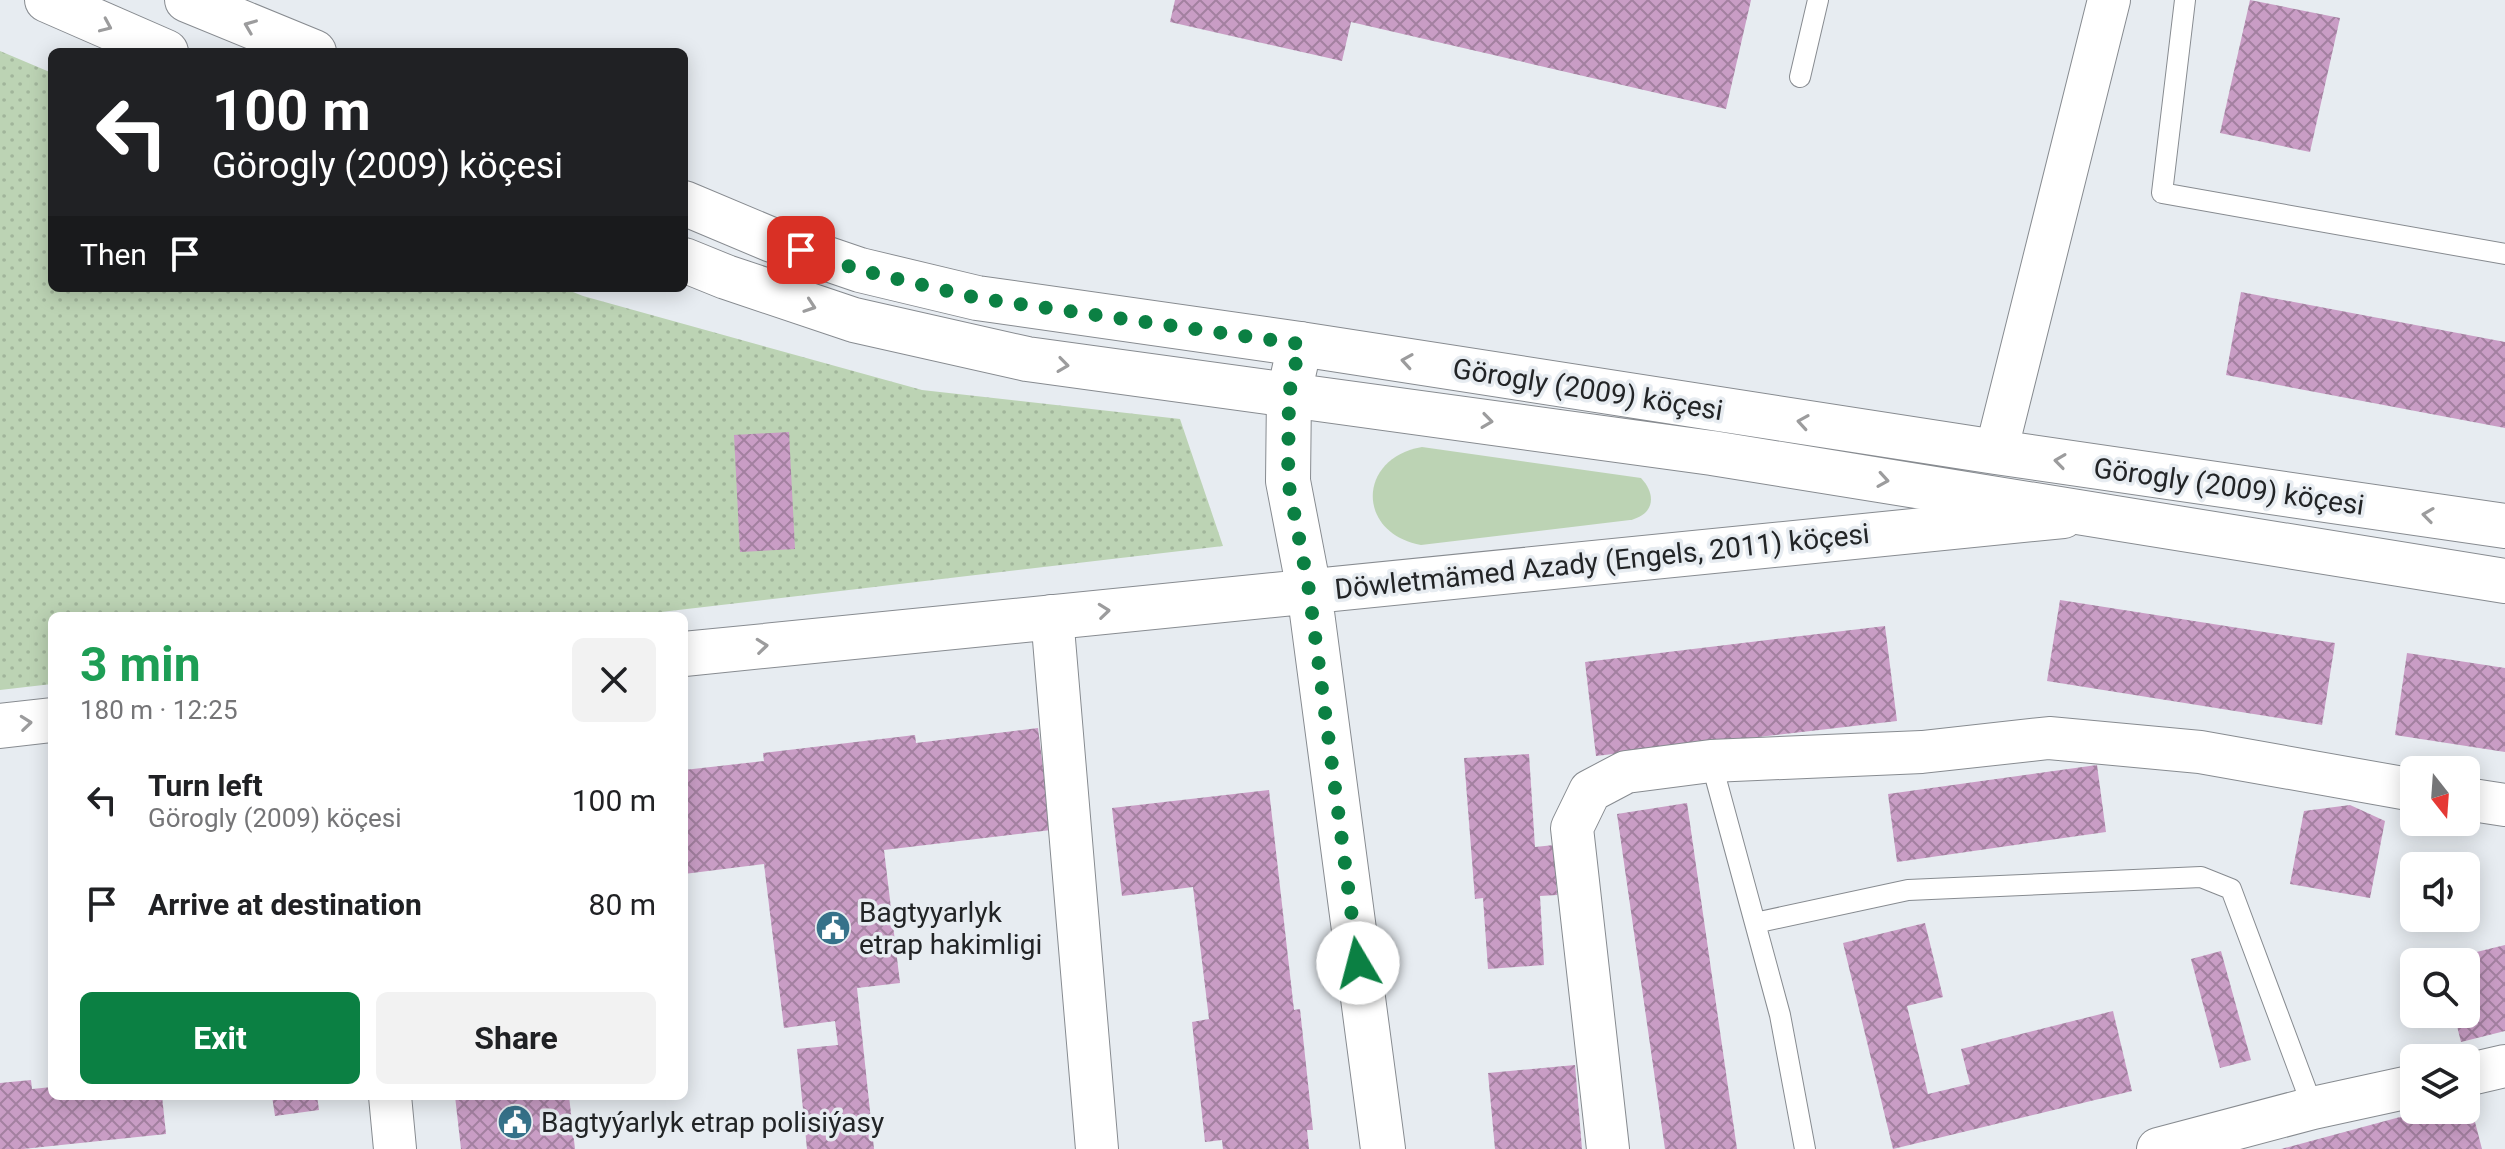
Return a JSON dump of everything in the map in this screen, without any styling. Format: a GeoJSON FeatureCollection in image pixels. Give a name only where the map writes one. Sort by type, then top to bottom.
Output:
{"type":"FeatureCollection","features":[{"type":"Feature","properties":{"kind":"main road"},"geometry":{"type":"LineString","coordinates":[[47,0],[157,48]]}},
{"type":"Feature","properties":{"kind":"main road"},"geometry":{"type":"LineString","coordinates":[[187,0],[304,48]]}},
{"type":"Feature","properties":{"kind":"main road","name":"Görogly (2009) köçesi"},"geometry":{"type":"LineString","coordinates":[[688,205],[772,240],[860,270],[977,298],[2505,526]]}},
{"type":"Feature","properties":{"kind":"main road","name":"Görogly (2009) köçesi"},"geometry":{"type":"LineString","coordinates":[[688,261],[854,320],[1027,359],[1712,453],[2505,581]]}},
{"type":"Feature","properties":{"kind":"main road"},"geometry":{"type":"LineString","coordinates":[[1300,344],[1289,394],[1288,481],[1309,590],[1383,1149]]}},
{"type":"Feature","properties":{"kind":"main road","name":"Döwletmämed Azady (Engels, 2011) köçesi"},"geometry":{"type":"LineString","coordinates":[[688,654],[2091,514]]}},
{"type":"Feature","properties":{"kind":"main road"},"geometry":{"type":"LineString","coordinates":[[0,726],[48,720]]}},
{"type":"Feature","properties":{"kind":"street"},"geometry":{"type":"LineString","coordinates":[[1996,452],[2109,0]]}},
{"type":"Feature","properties":{"kind":"street"},"geometry":{"type":"LineString","coordinates":[[1052,616],[1097,1149]]}},
{"type":"Feature","properties":{"kind":"street"},"geometry":{"type":"LineString","coordinates":[[1608,1149],[1572,828],[1590,791],[1626,772],[1711,761],[1922,752],[2049,738],[2200,752],[2400,788]]}},
{"type":"Feature","properties":{"kind":"street"},"geometry":{"type":"LineString","coordinates":[[2480,801],[2505,805]]}},
{"type":"Feature","properties":{"kind":"street"},"geometry":{"type":"LineString","coordinates":[[2480,1072],[2505,1066]]}},
{"type":"Feature","properties":{"kind":"street"},"geometry":{"type":"LineString","coordinates":[[2158,1149],[2313,1108],[2400,1089]]}},
{"type":"Feature","properties":{"kind":"street"},"geometry":{"type":"LineString","coordinates":[[390,1100],[395,1149]]}},
{"type":"Feature","properties":{"kind":"lane"},"geometry":{"type":"LineString","coordinates":[[1800,77],[1818,0]]}},
{"type":"Feature","properties":{"kind":"lane"},"geometry":{"type":"LineString","coordinates":[[2185,0],[2162,193],[2505,254]]}},
{"type":"Feature","properties":{"kind":"lane"},"geometry":{"type":"LineString","coordinates":[[1711,761],[1780,1015],[1805,1149]]}},
{"type":"Feature","properties":{"kind":"lane"},"geometry":{"type":"LineString","coordinates":[[1755,923],[1908,890],[2201,877],[2231,889],[2313,1108]]}},
{"type":"Feature","properties":{"kind":"green space"},"geometry":{"type":"Polygon","coordinates":[[[0,51],[48,71],[48,292],[573,292],[922,390],[1180,419],[1223,546],[661,612],[48,612],[48,684],[0,690],[0,51]]]}},
{"type":"Feature","properties":{"kind":"green space"},"geometry":{"type":"Polygon","coordinates":[[[1422,447],[1641,478],[1649,491],[1650,504],[1644,514],[1630,520],[1421,545],[1400,538],[1385,526],[1376,512],[1373,496],[1376,480],[1385,465],[1401,454],[1422,447]]]}},
{"type":"Feature","properties":{"kind":"building"},"geometry":{"type":"Polygon","coordinates":[[[1175,0],[1751,0],[1726,109],[1351,22],[1342,61],[1170,22],[1175,0]]]}},
{"type":"Feature","properties":{"kind":"building"},"geometry":{"type":"Polygon","coordinates":[[[2250,0],[2340,18],[2310,152],[2220,133],[2250,0]]]}},
{"type":"Feature","properties":{"kind":"building"},"geometry":{"type":"Polygon","coordinates":[[[2241,292],[2505,342],[2505,428],[2226,375],[2241,292]]]}},
{"type":"Feature","properties":{"kind":"building"},"geometry":{"type":"Polygon","coordinates":[[[789,432],[795,549],[740,552],[734,435],[789,432]]]}},
{"type":"Feature","properties":{"kind":"building"},"geometry":{"type":"Polygon","coordinates":[[[2060,600],[2335,643],[2322,725],[2047,681],[2060,600]]]}},
{"type":"Feature","properties":{"kind":"building"},"geometry":{"type":"Polygon","coordinates":[[[1885,626],[1897,721],[1596,756],[1585,662],[1885,626]]]}},
{"type":"Feature","properties":{"kind":"building"},"geometry":{"type":"Polygon","coordinates":[[[2407,653],[2505,668],[2505,752],[2395,735],[2407,653]]]}},
{"type":"Feature","properties":{"kind":"building","name":"Bagtyyarlyk etrap hakimligi"},"geometry":{"type":"Polygon","coordinates":[[[1038,728],[1051,830],[884,850],[900,983],[857,988],[874,1149],[807,1149],[797,1049],[838,1045],[835,1021],[784,1028],[764,864],[688,874],[688,770],[764,761],[763,753],[915,735],[916,743],[1038,728]]]}},
{"type":"Feature","properties":{"kind":"building"},"geometry":{"type":"Polygon","coordinates":[[[1529,754],[1535,847],[1554,845],[1557,895],[1540,896],[1544,965],[1488,969],[1483,898],[1475,899],[1464,758],[1529,754]]]}},
{"type":"Feature","properties":{"kind":"building"},"geometry":{"type":"Polygon","coordinates":[[[2097,765],[2106,832],[1897,862],[1888,794],[2097,765]]]}},
{"type":"Feature","properties":{"kind":"building"},"geometry":{"type":"Polygon","coordinates":[[[1269,790],[1294,1010],[1300,1009],[1313,1130],[1307,1130],[1309,1149],[1223,1149],[1222,1140],[1205,1142],[1192,1022],[1209,1019],[1193,887],[1122,896],[1112,808],[1269,790]]]}},
{"type":"Feature","properties":{"kind":"building"},"geometry":{"type":"Polygon","coordinates":[[[1687,803],[1737,1149],[1665,1149],[1617,814],[1687,803]]]}},
{"type":"Feature","properties":{"kind":"building"},"geometry":{"type":"Polygon","coordinates":[[[2350,805],[2385,821],[2370,898],[2290,884],[2304,811],[2350,805]]]}},
{"type":"Feature","properties":{"kind":"building"},"geometry":{"type":"Polygon","coordinates":[[[1925,923],[1943,997],[1907,1006],[1928,1094],[1970,1084],[1961,1049],[2113,1011],[2132,1091],[1893,1149],[1843,943],[1925,923]]]}},
{"type":"Feature","properties":{"kind":"building"},"geometry":{"type":"Polygon","coordinates":[[[2505,945],[2505,1031],[2461,1042],[2458,1028],[2480,1028],[2480,951],[2505,945]]]}},
{"type":"Feature","properties":{"kind":"building"},"geometry":{"type":"Polygon","coordinates":[[[2221,951],[2251,1060],[2220,1068],[2191,959],[2221,951]]]}},
{"type":"Feature","properties":{"kind":"building"},"geometry":{"type":"Polygon","coordinates":[[[1575,1065],[1582,1149],[1495,1149],[1488,1073],[1575,1065]]]}},
{"type":"Feature","properties":{"kind":"building"},"geometry":{"type":"Polygon","coordinates":[[[31,1080],[32,1089],[48,1087],[48,1100],[162,1100],[166,1134],[0,1149],[0,1083],[31,1080]]]}},
{"type":"Feature","properties":{"kind":"building"},"geometry":{"type":"Polygon","coordinates":[[[273,1100],[318,1100],[319,1110],[275,1116],[273,1100]]]}},
{"type":"Feature","properties":{"kind":"building","name":"Bagtyýarlyk etrap polisiýasy"},"geometry":{"type":"Polygon","coordinates":[[[455,1100],[569,1100],[575,1149],[461,1149],[455,1100]]]}},
{"type":"Feature","properties":{"kind":"building"},"geometry":{"type":"Polygon","coordinates":[[[2400,1117],[2400,1124],[2476,1124],[2482,1149],[2281,1149],[2400,1117]]]}},
{"type":"Feature","properties":{"kind":"place","name":"Bagtyyarlyk etrap hakimligi"},"geometry":{"type":"Point","coordinates":[833,928]}},
{"type":"Feature","properties":{"kind":"place","name":"Bagtyýarlyk etrap polisiýasy"},"geometry":{"type":"Point","coordinates":[515,1122]}},
{"type":"Feature","properties":{"kind":"route"},"geometry":{"type":"LineString","coordinates":[[801,250],[860,270],[977,298],[1300,344],[1289,394],[1288,481],[1309,590],[1358,963]]}}]}
